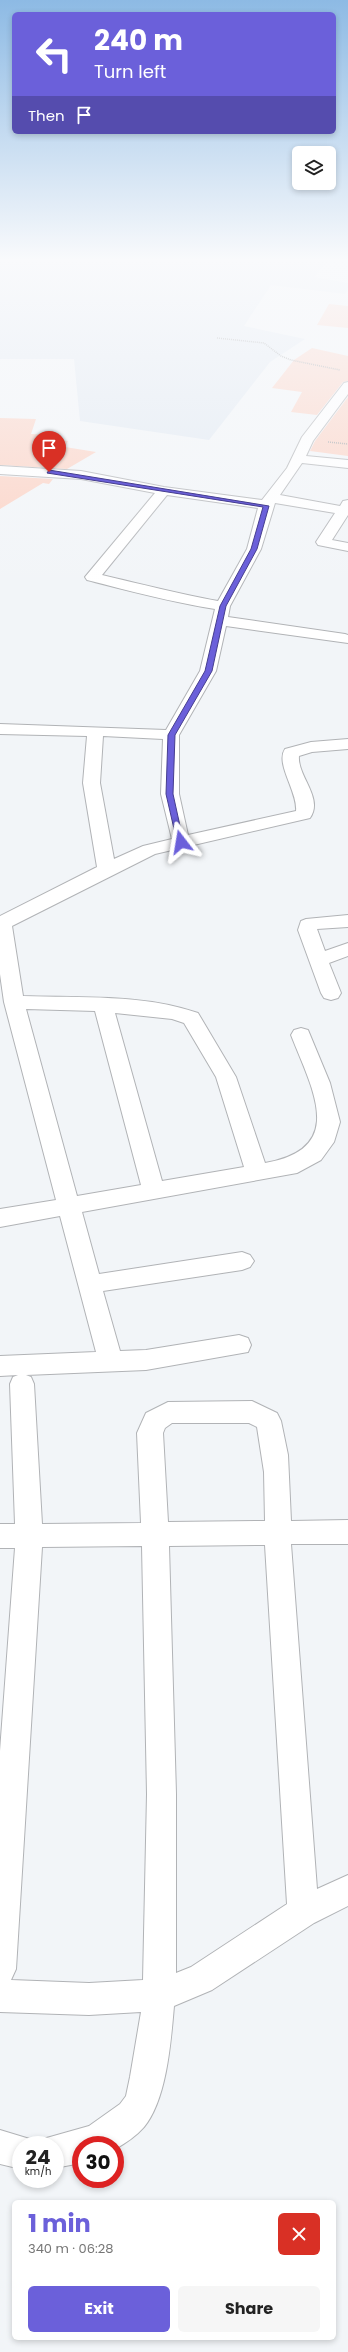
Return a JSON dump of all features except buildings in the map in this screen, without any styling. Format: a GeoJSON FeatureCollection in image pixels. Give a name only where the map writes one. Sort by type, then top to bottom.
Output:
{"type":"FeatureCollection","features":[{"type":"Feature","properties":{"kind":"street"},"geometry":{"type":"LineString","coordinates":[[181,842],[170,794],[171,735],[208,671],[221,621],[223,606],[254,549],[268,502],[299,459],[307,440],[345,394]]}},
{"type":"Feature","properties":{"kind":"street"},"geometry":{"type":"LineString","coordinates":[[299,459],[348,464]]}},
{"type":"Feature","properties":{"kind":"street"},"geometry":{"type":"LineString","coordinates":[[0,470],[63,473],[164,491],[268,502],[347,508]]}},
{"type":"Feature","properties":{"kind":"street"},"geometry":{"type":"LineString","coordinates":[[164,491],[92,577],[150,590],[168,596],[223,606]]}},
{"type":"Feature","properties":{"kind":"street"},"geometry":{"type":"LineString","coordinates":[[347,508],[323,542],[348,547]]}},
{"type":"Feature","properties":{"kind":"street"},"geometry":{"type":"LineString","coordinates":[[221,621],[345,639]]}},
{"type":"Feature","properties":{"kind":"street"},"geometry":{"type":"LineString","coordinates":[[0,729],[96,731],[171,735]]}},
{"type":"Feature","properties":{"kind":"street"},"geometry":{"type":"LineString","coordinates":[[96,731],[93,744],[90,782],[106,869]]}},
{"type":"Feature","properties":{"kind":"street"},"geometry":{"type":"LineString","coordinates":[[111,1363],[70,1206],[5,974],[1,923],[106,869],[149,850],[304,814],[305,800],[301,784],[290,758],[291,753],[311,747],[348,744]]}},
{"type":"Feature","properties":{"kind":"street"},"geometry":{"type":"LineString","coordinates":[[332,993],[307,930],[308,925],[313,923],[348,920]]}},
{"type":"Feature","properties":{"kind":"street"},"geometry":{"type":"LineString","coordinates":[[319,960],[348,949]]}},
{"type":"Feature","properties":{"kind":"street"},"geometry":{"type":"LineString","coordinates":[[14,1002],[103,1005],[174,1012],[191,1018],[226,1077],[258,1172]]}},
{"type":"Feature","properties":{"kind":"street"},"geometry":{"type":"LineString","coordinates":[[103,1005],[153,1190]]}},
{"type":"Feature","properties":{"kind":"street"},"geometry":{"type":"LineString","coordinates":[[0,1218],[289,1167],[313,1154],[323,1142],[329,1122],[320,1083],[301,1035]]}},
{"type":"Feature","properties":{"kind":"street"},"geometry":{"type":"LineString","coordinates":[[91,1284],[242,1261]]}},
{"type":"Feature","properties":{"kind":"street"},"geometry":{"type":"LineString","coordinates":[[0,1366],[111,1363],[146,1360],[239,1345]]}},
{"type":"Feature","properties":{"kind":"street"},"geometry":{"type":"LineString","coordinates":[[0,1969],[29,1536],[22,1384]]}},
{"type":"Feature","properties":{"kind":"street"},"geometry":{"type":"LineString","coordinates":[[64,2149],[98,2140],[126,2123],[139,2106],[153,2050],[160,1995],[162,1731],[156,1535],[150,1433],[155,1421],[168,1414],[252,1412],[268,1421],[277,1458],[277,1532],[303,1912]]}},
{"type":"Feature","properties":{"kind":"street"},"geometry":{"type":"LineString","coordinates":[[0,1536],[348,1532]]}},
{"type":"Feature","properties":{"kind":"street"},"geometry":{"type":"LineString","coordinates":[[0,1996],[89,1999],[160,1995],[201,1979],[303,1912],[348,1890]]}},
{"type":"Feature","properties":{"kind":"street"},"geometry":{"type":"LineString","coordinates":[[0,2147],[12,2150]]}},
{"type":"Feature","properties":{"kind":"shaded area"},"geometry":{"type":"Polygon","coordinates":[[[75,371],[263,371],[209,440],[80,421],[75,371]]]}},
{"type":"Feature","properties":{"kind":"route"},"geometry":{"type":"LineString","coordinates":[[49,472],[81,475],[164,491],[266,506],[254,549],[231,588],[223,606],[218,634],[208,671],[202,685],[171,735],[172,762],[170,794],[172,811],[181,842]]}}]}
